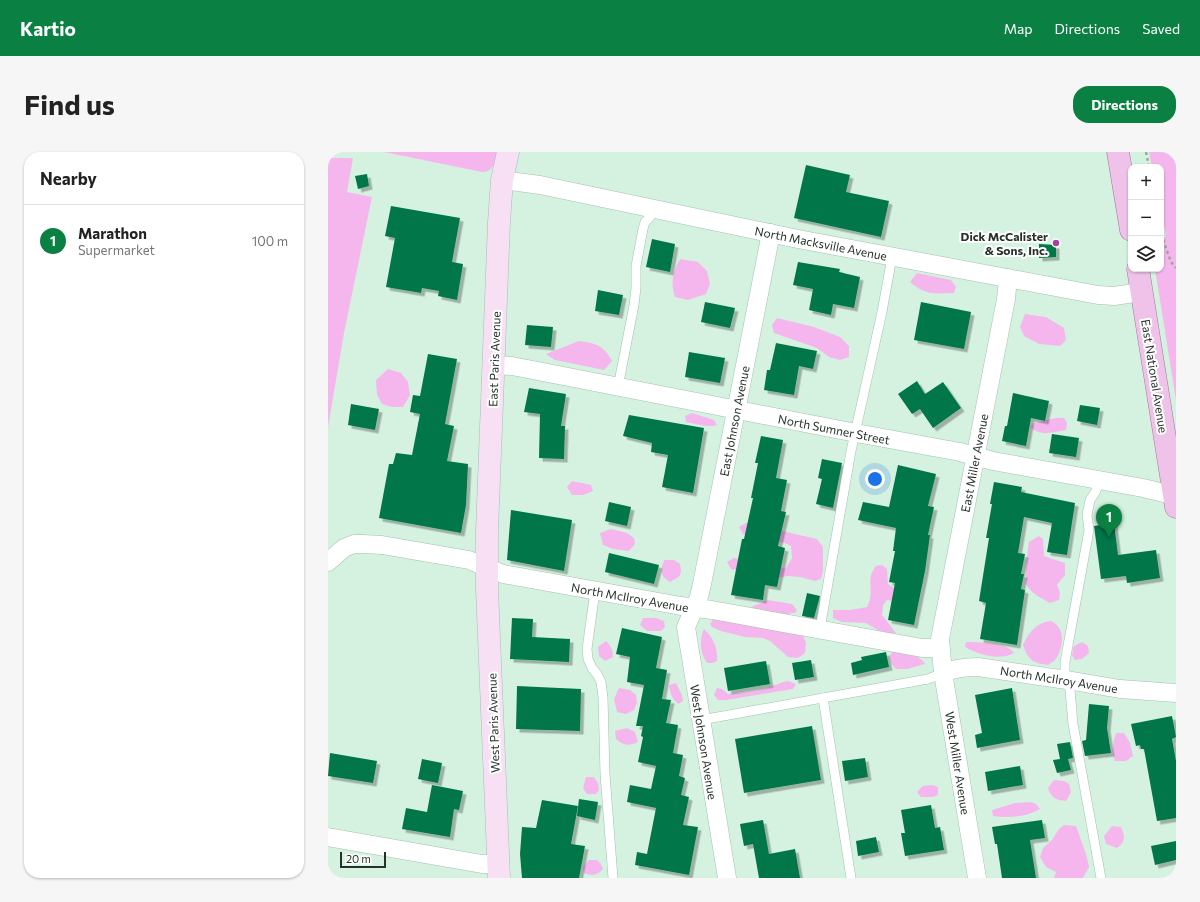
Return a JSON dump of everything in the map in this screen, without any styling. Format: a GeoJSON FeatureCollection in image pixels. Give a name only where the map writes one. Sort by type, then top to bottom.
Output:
{"type":"FeatureCollection","features":[{"type":"Feature","properties":{"kind":"main road"},"geometry":{"type":"LineString","coordinates":[[1118,152],[1128,212]]}},
{"type":"Feature","properties":{"kind":"main road","name":"East National Avenue"},"geometry":{"type":"LineString","coordinates":[[1138,272],[1175,500]]}},
{"type":"Feature","properties":{"kind":"street","name":"East Paris Avenue"},"geometry":{"type":"LineString","coordinates":[[487,568],[498,222],[502,180],[508,152]]}},
{"type":"Feature","properties":{"kind":"street","name":"North Macksville Avenue"},"geometry":{"type":"LineString","coordinates":[[502,180],[540,185],[892,257],[1098,295],[1114,296],[1141,292]]}},
{"type":"Feature","properties":{"kind":"street","name":"East Johnson Avenue"},"geometry":{"type":"LineString","coordinates":[[694,607],[702,584],[771,233]]}},
{"type":"Feature","properties":{"kind":"street","name":"East Miller Avenue"},"geometry":{"type":"LineString","coordinates":[[940,648],[942,626],[1006,299],[1008,278]]}},
{"type":"Feature","properties":{"kind":"street","name":"North Sumner Street"},"geometry":{"type":"LineString","coordinates":[[493,365],[512,366],[1143,488],[1175,500]]}},
{"type":"Feature","properties":{"kind":"street","name":"North McIlroy Avenue"},"geometry":{"type":"LineString","coordinates":[[328,562],[344,548],[354,544],[382,545],[469,560],[503,574],[595,591],[694,607],[922,648],[940,648]]}},
{"type":"Feature","properties":{"kind":"street","name":"West Paris Avenue"},"geometry":{"type":"LineString","coordinates":[[487,568],[498,871]]}},
{"type":"Feature","properties":{"kind":"street","name":"West Johnson Avenue"},"geometry":{"type":"LineString","coordinates":[[694,607],[686,627],[726,878]]}},
{"type":"Feature","properties":{"kind":"street","name":"West Miller Avenue"},"geometry":{"type":"LineString","coordinates":[[940,648],[977,878]]}},
{"type":"Feature","properties":{"kind":"street","name":"North McIlroy Avenue"},"geometry":{"type":"LineString","coordinates":[[943,673],[964,667],[978,667],[1120,689],[1176,693]]}},
{"type":"Feature","properties":{"kind":"street"},"geometry":{"type":"LineString","coordinates":[[328,837],[482,864],[498,871]]}},
{"type":"Feature","properties":{"kind":"lane"},"geometry":{"type":"LineString","coordinates":[[618,387],[634,305],[636,266],[641,241],[646,222],[654,209]]}},
{"type":"Feature","properties":{"kind":"lane"},"geometry":{"type":"LineString","coordinates":[[820,629],[839,514],[882,312],[892,257]]}},
{"type":"Feature","properties":{"kind":"lane"},"geometry":{"type":"LineString","coordinates":[[1098,480],[1096,491],[1090,500],[1087,515],[1089,530],[1065,662],[1065,672],[1070,690],[1073,724],[1101,878]]}},
{"type":"Feature","properties":{"kind":"lane"},"geometry":{"type":"LineString","coordinates":[[595,591],[587,649],[588,659],[592,668],[597,674],[603,697],[605,774],[613,878]]}},
{"type":"Feature","properties":{"kind":"lane"},"geometry":{"type":"LineString","coordinates":[[701,720],[928,679],[943,673]]}},
{"type":"Feature","properties":{"kind":"lane"},"geometry":{"type":"LineString","coordinates":[[823,698],[851,878]]}},
{"type":"Feature","properties":{"kind":"path"},"geometry":{"type":"LineString","coordinates":[[1146,152],[1148,164]]}},
{"type":"Feature","properties":{"kind":"path"},"geometry":{"type":"LineString","coordinates":[[1162,236],[1171,262],[1176,268]]}},
{"type":"Feature","properties":{"kind":"shaded area"},"geometry":{"type":"Polygon","coordinates":[[[384,152],[499,152],[492,168],[486,172],[482,172],[384,152]]]}},
{"type":"Feature","properties":{"kind":"shaded area"},"geometry":{"type":"Polygon","coordinates":[[[1149,152],[1176,152],[1176,400],[1155,272],[1164,272],[1164,238],[1166,235],[1164,225],[1164,164],[1151,164],[1149,152]]]}},
{"type":"Feature","properties":{"kind":"shaded area"},"geometry":{"type":"Polygon","coordinates":[[[328,158],[353,158],[347,192],[372,197],[344,333],[328,427],[328,158]]]}},
{"type":"Feature","properties":{"kind":"shaded area"},"geometry":{"type":"Polygon","coordinates":[[[680,259],[698,262],[707,271],[710,284],[706,294],[688,300],[675,297],[673,292],[673,277],[680,259]]]}},
{"type":"Feature","properties":{"kind":"shaded area"},"geometry":{"type":"Polygon","coordinates":[[[917,273],[951,280],[956,287],[954,293],[930,293],[920,289],[910,282],[917,273]]]}},
{"type":"Feature","properties":{"kind":"shaded area"},"geometry":{"type":"Polygon","coordinates":[[[1025,314],[1046,317],[1064,328],[1066,340],[1060,346],[1039,344],[1024,336],[1020,327],[1025,314]]]}},
{"type":"Feature","properties":{"kind":"shaded area"},"geometry":{"type":"Polygon","coordinates":[[[777,318],[814,327],[840,337],[849,346],[849,357],[840,360],[829,357],[817,348],[774,333],[772,325],[777,318]]]}},
{"type":"Feature","properties":{"kind":"shaded area"},"geometry":{"type":"Polygon","coordinates":[[[579,341],[599,346],[606,352],[612,361],[604,370],[555,360],[546,354],[579,341]]]}},
{"type":"Feature","properties":{"kind":"shaded area"},"geometry":{"type":"Polygon","coordinates":[[[388,369],[401,373],[408,382],[410,395],[403,407],[392,407],[382,404],[377,395],[376,380],[388,369]]]}},
{"type":"Feature","properties":{"kind":"shaded area"},"geometry":{"type":"Polygon","coordinates":[[[692,413],[714,420],[717,425],[706,426],[686,422],[685,416],[692,413]]]}},
{"type":"Feature","properties":{"kind":"shaded area"},"geometry":{"type":"Polygon","coordinates":[[[1056,418],[1064,418],[1067,423],[1066,430],[1043,433],[1030,427],[1034,423],[1056,418]]]}},
{"type":"Feature","properties":{"kind":"shaded area"},"geometry":{"type":"Polygon","coordinates":[[[572,481],[591,485],[593,491],[583,495],[572,495],[567,487],[572,481]]]}},
{"type":"Feature","properties":{"kind":"shaded area"},"geometry":{"type":"Polygon","coordinates":[[[746,523],[817,539],[823,547],[823,571],[821,579],[815,581],[800,577],[788,576],[777,578],[731,569],[727,562],[734,558],[774,567],[786,568],[792,558],[791,546],[785,543],[754,538],[743,534],[739,527],[746,523]]]}},
{"type":"Feature","properties":{"kind":"shaded area"},"geometry":{"type":"Polygon","coordinates":[[[611,529],[627,533],[634,538],[635,544],[629,551],[613,549],[603,545],[600,533],[611,529]]]}},
{"type":"Feature","properties":{"kind":"shaded area"},"geometry":{"type":"Polygon","coordinates":[[[1039,536],[1043,539],[1044,556],[1065,563],[1065,575],[1057,585],[1060,593],[1059,600],[1050,603],[1032,591],[1026,583],[1026,565],[1029,542],[1039,536]]]}},
{"type":"Feature","properties":{"kind":"shaded area"},"geometry":{"type":"Polygon","coordinates":[[[664,560],[674,560],[680,564],[680,576],[670,582],[662,575],[664,560]]]}},
{"type":"Feature","properties":{"kind":"shaded area"},"geometry":{"type":"Polygon","coordinates":[[[882,565],[887,569],[888,584],[895,589],[896,601],[887,600],[883,605],[882,615],[896,633],[886,635],[866,623],[842,622],[833,618],[833,610],[850,610],[867,607],[871,593],[871,575],[876,566],[882,565]]]}},
{"type":"Feature","properties":{"kind":"shaded area"},"geometry":{"type":"Polygon","coordinates":[[[768,600],[792,604],[797,610],[795,613],[775,615],[751,607],[768,600]]]}},
{"type":"Feature","properties":{"kind":"shaded area"},"geometry":{"type":"Polygon","coordinates":[[[643,618],[656,618],[664,621],[665,627],[661,631],[647,631],[640,625],[643,618]]]}},
{"type":"Feature","properties":{"kind":"shaded area"},"geometry":{"type":"Polygon","coordinates":[[[714,618],[803,635],[806,643],[805,653],[798,658],[788,657],[770,641],[763,638],[745,637],[721,631],[712,627],[710,624],[714,618]]]}},
{"type":"Feature","properties":{"kind":"shaded area"},"geometry":{"type":"Polygon","coordinates":[[[1051,621],[1059,627],[1062,642],[1056,658],[1048,665],[1032,660],[1027,654],[1023,645],[1028,636],[1037,626],[1051,621]]]}},
{"type":"Feature","properties":{"kind":"shaded area"},"geometry":{"type":"Polygon","coordinates":[[[704,629],[716,647],[717,661],[713,663],[707,663],[703,655],[701,637],[704,629]]]}},
{"type":"Feature","properties":{"kind":"shaded area"},"geometry":{"type":"Polygon","coordinates":[[[606,641],[613,652],[613,657],[605,661],[599,656],[598,647],[606,641]]]}},
{"type":"Feature","properties":{"kind":"shaded area"},"geometry":{"type":"Polygon","coordinates":[[[966,642],[1000,645],[1006,647],[1014,653],[1002,657],[983,655],[965,647],[966,642]]]}},
{"type":"Feature","properties":{"kind":"shaded area"},"geometry":{"type":"Polygon","coordinates":[[[1082,642],[1088,646],[1089,653],[1082,659],[1075,660],[1072,655],[1074,646],[1082,642]]]}},
{"type":"Feature","properties":{"kind":"shaded area"},"geometry":{"type":"Polygon","coordinates":[[[892,652],[906,653],[915,656],[922,660],[925,664],[907,669],[896,669],[891,663],[889,657],[892,652]]]}},
{"type":"Feature","properties":{"kind":"shaded area"},"geometry":{"type":"Polygon","coordinates":[[[788,681],[796,684],[793,689],[726,700],[718,700],[714,695],[717,688],[722,689],[728,694],[733,694],[760,690],[788,681]]]}},
{"type":"Feature","properties":{"kind":"shaded area"},"geometry":{"type":"Polygon","coordinates":[[[676,683],[682,695],[683,701],[678,704],[672,696],[669,685],[676,683]]]}},
{"type":"Feature","properties":{"kind":"shaded area"},"geometry":{"type":"Polygon","coordinates":[[[619,688],[630,690],[636,695],[637,703],[634,710],[626,714],[617,712],[614,699],[619,688]]]}},
{"type":"Feature","properties":{"kind":"shaded area"},"geometry":{"type":"Polygon","coordinates":[[[627,728],[635,732],[638,742],[626,745],[616,739],[615,731],[627,728]]]}},
{"type":"Feature","properties":{"kind":"shaded area"},"geometry":{"type":"Polygon","coordinates":[[[1116,733],[1124,733],[1130,743],[1133,756],[1126,761],[1115,761],[1113,747],[1116,733]]]}},
{"type":"Feature","properties":{"kind":"shaded area"},"geometry":{"type":"Polygon","coordinates":[[[586,777],[594,777],[598,783],[599,790],[596,794],[587,794],[583,788],[586,777]]]}},
{"type":"Feature","properties":{"kind":"shaded area"},"geometry":{"type":"Polygon","coordinates":[[[1054,780],[1064,781],[1069,784],[1071,792],[1066,801],[1059,800],[1052,796],[1048,788],[1054,780]]]}},
{"type":"Feature","properties":{"kind":"shaded area"},"geometry":{"type":"Polygon","coordinates":[[[932,785],[938,787],[938,795],[933,797],[921,797],[917,792],[923,786],[932,785]]]}},
{"type":"Feature","properties":{"kind":"shaded area"},"geometry":{"type":"Polygon","coordinates":[[[1031,802],[1036,804],[1040,809],[1029,814],[1017,816],[993,816],[992,810],[1015,803],[1031,802]]]}},
{"type":"Feature","properties":{"kind":"shaded area"},"geometry":{"type":"Polygon","coordinates":[[[1064,825],[1076,826],[1089,867],[1083,878],[1054,878],[1056,872],[1046,867],[1040,857],[1043,848],[1052,840],[1059,829],[1064,825]]]}},
{"type":"Feature","properties":{"kind":"shaded area"},"geometry":{"type":"Polygon","coordinates":[[[1112,826],[1121,827],[1123,833],[1124,839],[1117,848],[1106,844],[1104,836],[1112,826]]]}},
{"type":"Feature","properties":{"kind":"shaded area"},"geometry":{"type":"Polygon","coordinates":[[[589,860],[597,860],[603,869],[594,875],[584,873],[583,867],[589,860]]]}},
{"type":"Feature","properties":{"kind":"building"},"geometry":{"type":"Polygon","coordinates":[[[806,165],[850,175],[846,192],[889,201],[881,237],[794,218],[806,165]]]}},
{"type":"Feature","properties":{"kind":"building"},"geometry":{"type":"Polygon","coordinates":[[[367,174],[369,186],[358,189],[355,176],[367,174]]]}},
{"type":"Feature","properties":{"kind":"building"},"geometry":{"type":"Polygon","coordinates":[[[391,206],[460,218],[452,262],[463,264],[457,300],[438,296],[439,291],[422,288],[421,293],[386,287],[395,238],[385,236],[391,206]]]}},
{"type":"Feature","properties":{"kind":"building"},"geometry":{"type":"Polygon","coordinates":[[[652,239],[675,244],[670,272],[646,267],[652,239]]]}},
{"type":"Feature","properties":{"kind":"building"},"geometry":{"type":"Polygon","coordinates":[[[1039,244],[1056,245],[1056,257],[1039,258],[1039,244]]]}},
{"type":"Feature","properties":{"kind":"building"},"geometry":{"type":"Polygon","coordinates":[[[798,262],[840,269],[839,272],[860,277],[854,308],[833,304],[831,315],[809,310],[813,289],[793,285],[798,262]]]}},
{"type":"Feature","properties":{"kind":"building"},"geometry":{"type":"Polygon","coordinates":[[[598,290],[623,295],[619,315],[595,311],[598,290]]]}},
{"type":"Feature","properties":{"kind":"building"},"geometry":{"type":"Polygon","coordinates":[[[705,302],[735,308],[730,328],[701,322],[705,302]]]}},
{"type":"Feature","properties":{"kind":"building"},"geometry":{"type":"Polygon","coordinates":[[[921,302],[971,312],[964,349],[914,340],[921,302]]]}},
{"type":"Feature","properties":{"kind":"building"},"geometry":{"type":"Polygon","coordinates":[[[527,325],[553,327],[551,347],[525,345],[527,325]]]}},
{"type":"Feature","properties":{"kind":"building"},"geometry":{"type":"Polygon","coordinates":[[[776,343],[817,351],[813,369],[799,366],[794,395],[764,390],[767,370],[770,370],[776,343]]]}},
{"type":"Feature","properties":{"kind":"building"},"geometry":{"type":"Polygon","coordinates":[[[689,352],[725,358],[720,383],[685,377],[689,352]]]}},
{"type":"Feature","properties":{"kind":"building"},"geometry":{"type":"Polygon","coordinates":[[[428,354],[457,359],[445,424],[454,426],[447,461],[468,464],[466,505],[461,533],[379,518],[389,464],[393,464],[396,453],[412,455],[420,414],[410,412],[413,395],[420,396],[428,354]]]}},
{"type":"Feature","properties":{"kind":"building"},"geometry":{"type":"Polygon","coordinates":[[[917,381],[925,394],[943,382],[961,408],[933,428],[920,409],[912,414],[898,394],[917,381]]]}},
{"type":"Feature","properties":{"kind":"building"},"geometry":{"type":"Polygon","coordinates":[[[529,388],[566,394],[561,426],[565,426],[564,459],[539,458],[540,414],[524,412],[529,388]]]}},
{"type":"Feature","properties":{"kind":"building"},"geometry":{"type":"Polygon","coordinates":[[[1013,393],[1049,401],[1045,421],[1031,418],[1026,446],[1002,441],[1005,426],[1007,426],[1013,393]]]}},
{"type":"Feature","properties":{"kind":"building"},"geometry":{"type":"Polygon","coordinates":[[[351,404],[379,409],[375,430],[348,425],[351,404]]]}},
{"type":"Feature","properties":{"kind":"building"},"geometry":{"type":"Polygon","coordinates":[[[1080,405],[1100,408],[1097,425],[1077,421],[1080,405]]]}},
{"type":"Feature","properties":{"kind":"building"},"geometry":{"type":"Polygon","coordinates":[[[629,415],[704,428],[693,493],[662,487],[668,455],[651,452],[652,443],[623,436],[629,415]]]}},
{"type":"Feature","properties":{"kind":"building"},"geometry":{"type":"Polygon","coordinates":[[[1052,434],[1079,438],[1076,457],[1049,453],[1052,434]]]}},
{"type":"Feature","properties":{"kind":"building"},"geometry":{"type":"Polygon","coordinates":[[[761,436],[783,440],[776,478],[787,480],[781,511],[786,512],[778,546],[785,548],[777,587],[765,585],[763,600],[731,595],[742,539],[744,539],[753,498],[751,498],[758,463],[755,463],[761,436]]]}},
{"type":"Feature","properties":{"kind":"building"},"geometry":{"type":"Polygon","coordinates":[[[822,459],[842,463],[833,508],[816,504],[822,479],[818,478],[822,459]]]}},
{"type":"Feature","properties":{"kind":"building"},"geometry":{"type":"Polygon","coordinates":[[[898,465],[936,474],[928,506],[934,507],[928,535],[930,535],[925,571],[914,625],[888,620],[895,583],[889,582],[895,551],[893,551],[896,528],[858,520],[863,502],[889,507],[898,465]]]}},
{"type":"Feature","properties":{"kind":"building"},"geometry":{"type":"Polygon","coordinates":[[[994,482],[1022,487],[1021,492],[1075,503],[1067,555],[1047,552],[1052,523],[1024,517],[1018,553],[1025,554],[1021,574],[1024,574],[1021,589],[1025,590],[1017,645],[980,639],[986,603],[979,601],[989,538],[986,538],[994,482]]]}},
{"type":"Feature","properties":{"kind":"building"},"geometry":{"type":"Polygon","coordinates":[[[609,502],[631,507],[627,526],[605,521],[609,502]]]}},
{"type":"Feature","properties":{"kind":"building"},"geometry":{"type":"Polygon","coordinates":[[[511,510],[572,520],[564,571],[507,560],[511,510]]]}},
{"type":"Feature","properties":{"kind":"building"},"geometry":{"type":"Polygon","coordinates":[[[1114,523],[1118,555],[1156,550],[1160,578],[1127,583],[1126,576],[1101,579],[1094,526],[1114,523]]]}},
{"type":"Feature","properties":{"kind":"building"},"geometry":{"type":"Polygon","coordinates":[[[609,553],[659,565],[654,584],[605,572],[609,553]]]}},
{"type":"Feature","properties":{"kind":"building"},"geometry":{"type":"Polygon","coordinates":[[[807,593],[820,596],[814,618],[802,616],[807,593]]]}},
{"type":"Feature","properties":{"kind":"building"},"geometry":{"type":"Polygon","coordinates":[[[512,618],[533,619],[532,637],[570,639],[569,662],[510,659],[512,618]]]}},
{"type":"Feature","properties":{"kind":"building"},"geometry":{"type":"Polygon","coordinates":[[[622,628],[662,637],[656,668],[667,670],[662,699],[671,700],[666,723],[678,725],[673,753],[683,755],[679,776],[685,778],[681,795],[689,797],[683,825],[698,827],[689,875],[635,865],[637,852],[647,854],[656,808],[627,802],[630,785],[651,789],[656,766],[638,762],[643,737],[641,736],[643,726],[636,726],[644,685],[627,682],[630,657],[616,654],[622,628]]]}},
{"type":"Feature","properties":{"kind":"building"},"geometry":{"type":"Polygon","coordinates":[[[886,652],[889,667],[853,675],[851,663],[862,660],[861,657],[886,652]]]}},
{"type":"Feature","properties":{"kind":"building"},"geometry":{"type":"Polygon","coordinates":[[[811,660],[814,677],[795,680],[792,663],[811,660]]]}},
{"type":"Feature","properties":{"kind":"building"},"geometry":{"type":"Polygon","coordinates":[[[766,661],[770,684],[728,691],[724,668],[766,661]]]}},
{"type":"Feature","properties":{"kind":"building"},"geometry":{"type":"Polygon","coordinates":[[[517,686],[581,689],[580,731],[516,729],[517,686]]]}},
{"type":"Feature","properties":{"kind":"building"},"geometry":{"type":"Polygon","coordinates":[[[1012,688],[1020,740],[977,748],[975,735],[982,733],[975,695],[1012,688]]]}},
{"type":"Feature","properties":{"kind":"building"},"geometry":{"type":"Polygon","coordinates":[[[1089,704],[1109,706],[1107,728],[1111,753],[1085,756],[1082,741],[1086,740],[1089,704]]]}},
{"type":"Feature","properties":{"kind":"building"},"geometry":{"type":"Polygon","coordinates":[[[1172,716],[1176,737],[1172,739],[1176,761],[1176,818],[1157,821],[1144,749],[1141,749],[1140,745],[1136,746],[1131,724],[1172,716]]]}},
{"type":"Feature","properties":{"kind":"building"},"geometry":{"type":"Polygon","coordinates":[[[812,726],[821,780],[744,793],[735,739],[812,726]]]}},
{"type":"Feature","properties":{"kind":"building"},"geometry":{"type":"Polygon","coordinates":[[[1070,742],[1073,758],[1068,759],[1071,770],[1057,773],[1053,760],[1060,759],[1057,744],[1070,742]]]}},
{"type":"Feature","properties":{"kind":"building"},"geometry":{"type":"Polygon","coordinates":[[[330,753],[377,761],[373,783],[328,776],[330,753]]]}},
{"type":"Feature","properties":{"kind":"building"},"geometry":{"type":"Polygon","coordinates":[[[865,758],[868,777],[845,781],[842,761],[865,758]]]}},
{"type":"Feature","properties":{"kind":"building"},"geometry":{"type":"Polygon","coordinates":[[[422,759],[442,763],[438,783],[418,779],[422,759]]]}},
{"type":"Feature","properties":{"kind":"building"},"geometry":{"type":"Polygon","coordinates":[[[1020,766],[1023,785],[988,791],[985,772],[1020,766]]]}},
{"type":"Feature","properties":{"kind":"building"},"geometry":{"type":"Polygon","coordinates":[[[432,785],[463,791],[459,810],[454,809],[450,837],[402,829],[406,808],[427,812],[432,785]]]}},
{"type":"Feature","properties":{"kind":"building"},"geometry":{"type":"Polygon","coordinates":[[[579,799],[598,802],[595,820],[577,816],[579,799]]]}},
{"type":"Feature","properties":{"kind":"building"},"geometry":{"type":"Polygon","coordinates":[[[542,800],[578,806],[571,844],[585,846],[579,878],[522,878],[520,854],[522,827],[536,828],[542,800]]]}},
{"type":"Feature","properties":{"kind":"building"},"geometry":{"type":"Polygon","coordinates":[[[931,805],[935,828],[940,827],[944,850],[905,856],[901,833],[905,833],[901,810],[931,805]]]}},
{"type":"Feature","properties":{"kind":"building"},"geometry":{"type":"Polygon","coordinates":[[[763,820],[769,854],[795,849],[800,878],[759,878],[753,844],[744,846],[740,824],[763,820]]]}},
{"type":"Feature","properties":{"kind":"building"},"geometry":{"type":"Polygon","coordinates":[[[1042,820],[1045,838],[1030,840],[1036,878],[1002,878],[997,844],[995,844],[992,827],[1042,820]]]}},
{"type":"Feature","properties":{"kind":"building"},"geometry":{"type":"Polygon","coordinates":[[[876,837],[879,852],[858,856],[856,841],[876,837]]]}},
{"type":"Feature","properties":{"kind":"building"},"geometry":{"type":"Polygon","coordinates":[[[1176,841],[1176,860],[1155,865],[1151,846],[1176,841]]]}},
{"type":"Feature","properties":{"kind":"place","name":"Dick McCalister & Sons, Inc."},"geometry":{"type":"Point","coordinates":[1056,243]}},
{"type":"Feature","properties":{"kind":"place","name":"Marathon"},"geometry":{"type":"Point","coordinates":[1109,537]}}]}
